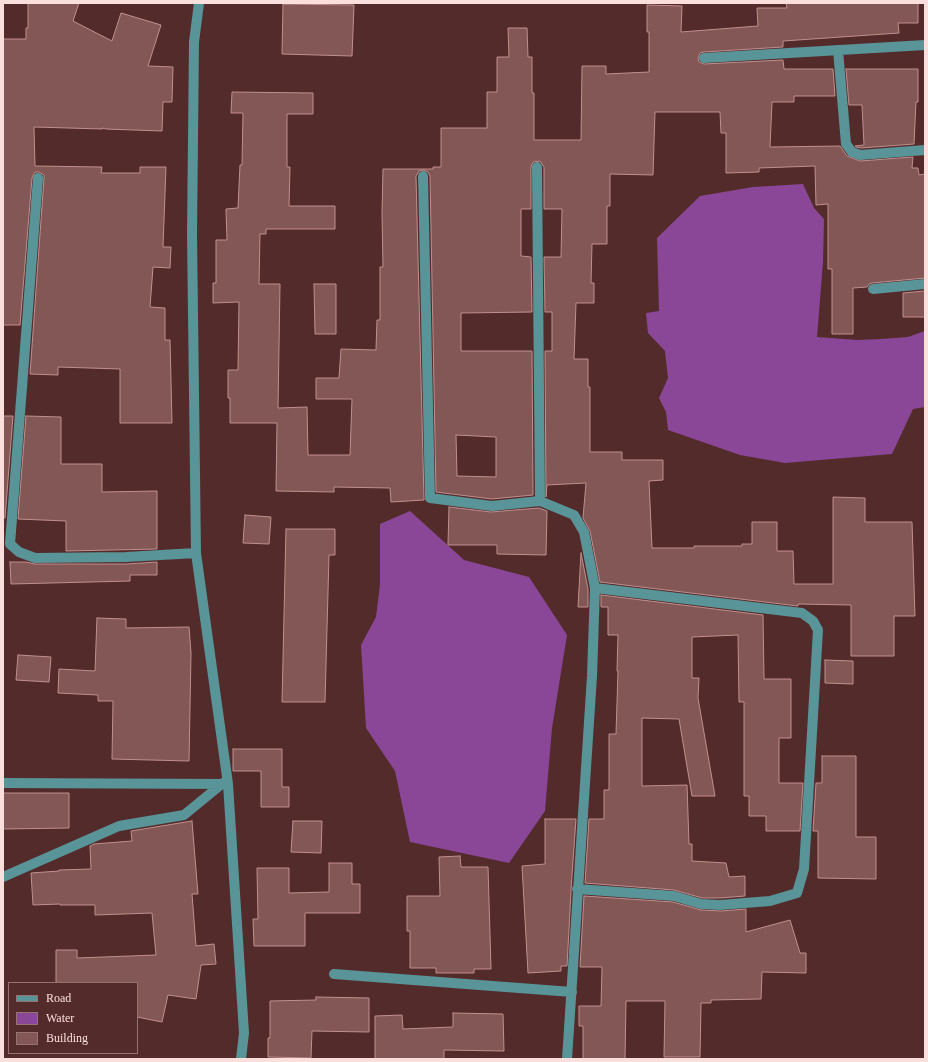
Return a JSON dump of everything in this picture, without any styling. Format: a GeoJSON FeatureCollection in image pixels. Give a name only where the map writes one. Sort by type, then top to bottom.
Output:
{"type":"FeatureCollection","features":[{"type":"Feature","properties":{"kind":"street"},"geometry":{"type":"LineString","coordinates":[[199,3],[194,42],[192,234],[196,553],[226,784],[244,1033],[241,1059]]}},
{"type":"Feature","properties":{"kind":"street"},"geometry":{"type":"LineString","coordinates":[[704,58],[925,45]]}},
{"type":"Feature","properties":{"kind":"street"},"geometry":{"type":"LineString","coordinates":[[838,50],[846,144],[852,152],[860,155],[925,150]]}},
{"type":"Feature","properties":{"kind":"street"},"geometry":{"type":"LineString","coordinates":[[537,167],[540,501]]}},
{"type":"Feature","properties":{"kind":"street"},"geometry":{"type":"LineString","coordinates":[[423,176],[430,498],[492,506],[540,501],[574,515],[584,532],[595,588],[592,676],[567,1059]]}},
{"type":"Feature","properties":{"kind":"street"},"geometry":{"type":"LineString","coordinates":[[38,178],[10,544],[20,552],[35,558],[126,557],[196,553]]}},
{"type":"Feature","properties":{"kind":"street"},"geometry":{"type":"LineString","coordinates":[[873,289],[925,284]]}},
{"type":"Feature","properties":{"kind":"street"},"geometry":{"type":"LineString","coordinates":[[578,889],[674,896],[701,904],[720,905],[770,900],[797,894],[804,870],[818,630],[813,621],[802,613],[595,588]]}},
{"type":"Feature","properties":{"kind":"street"},"geometry":{"type":"LineString","coordinates":[[3,783],[226,784]]}},
{"type":"Feature","properties":{"kind":"street"},"geometry":{"type":"LineString","coordinates":[[3,878],[119,826],[184,815],[226,784]]}},
{"type":"Feature","properties":{"kind":"street"},"geometry":{"type":"LineString","coordinates":[[334,974],[572,992]]}},
{"type":"Feature","properties":{"kind":"water"},"geometry":{"type":"Polygon","coordinates":[[[803,184],[814,208],[824,219],[823,262],[817,337],[857,340],[881,339],[908,337],[925,331],[925,407],[913,409],[892,454],[785,463],[740,455],[668,430],[666,412],[659,398],[668,378],[665,351],[648,333],[646,313],[659,311],[657,238],[700,196],[753,187],[803,184]]]}},
{"type":"Feature","properties":{"kind":"water"},"geometry":{"type":"Polygon","coordinates":[[[410,511],[464,560],[529,577],[567,635],[552,728],[545,811],[509,863],[410,842],[395,771],[366,728],[361,645],[376,617],[380,585],[380,524],[410,511]]]}},
{"type":"Feature","properties":{"kind":"building"},"geometry":{"type":"Polygon","coordinates":[[[28,3],[79,3],[73,21],[112,41],[121,13],[161,25],[148,66],[173,67],[172,102],[163,102],[162,131],[34,127],[35,166],[102,167],[101,173],[140,173],[140,167],[166,167],[163,247],[171,247],[170,268],[153,267],[150,307],[165,308],[165,340],[170,340],[172,423],[120,423],[120,369],[58,367],[58,375],[30,374],[44,178],[44,175],[39,172],[35,172],[32,178],[20,325],[3,325],[3,39],[26,39],[26,28],[28,28],[28,3]]]}},
{"type":"Feature","properties":{"kind":"building"},"geometry":{"type":"Polygon","coordinates":[[[786,3],[918,3],[918,23],[898,23],[899,33],[783,41],[783,47],[704,52],[700,53],[698,58],[699,62],[704,64],[783,60],[784,69],[833,69],[835,96],[794,96],[794,102],[772,102],[770,147],[840,146],[847,156],[860,161],[913,157],[912,168],[918,168],[919,175],[925,174],[925,278],[872,283],[867,287],[853,288],[853,334],[832,334],[832,269],[828,269],[828,204],[816,205],[815,166],[759,168],[759,172],[726,173],[726,133],[721,133],[720,112],[655,112],[653,175],[610,174],[610,206],[607,206],[607,244],[592,244],[591,283],[594,283],[594,303],[576,303],[574,359],[588,359],[588,387],[590,387],[590,452],[622,452],[622,460],[663,460],[663,480],[649,481],[652,548],[694,548],[694,546],[742,546],[742,544],[752,544],[752,522],[777,522],[777,551],[793,551],[794,584],[833,584],[833,497],[865,498],[865,522],[912,522],[915,616],[894,616],[894,656],[851,656],[851,605],[798,604],[798,606],[600,582],[590,531],[583,518],[586,483],[547,485],[546,497],[545,351],[552,351],[552,312],[545,312],[544,257],[561,257],[562,209],[544,209],[544,167],[540,161],[533,162],[531,167],[531,209],[521,209],[521,256],[531,257],[532,312],[461,313],[461,351],[532,351],[533,495],[492,499],[436,492],[430,176],[428,172],[423,170],[419,171],[416,176],[424,500],[391,502],[390,488],[334,487],[334,492],[276,491],[277,423],[230,423],[228,370],[238,370],[239,302],[213,303],[213,283],[216,283],[216,240],[227,240],[226,209],[238,208],[240,165],[242,165],[243,113],[231,113],[232,92],[313,93],[313,114],[287,114],[287,167],[290,167],[289,206],[335,206],[335,229],[266,229],[266,234],[260,234],[259,284],[280,284],[278,408],[307,407],[308,455],[350,455],[352,399],[316,399],[316,378],[339,378],[341,349],[376,350],[377,320],[380,320],[380,267],[383,267],[383,169],[433,169],[433,167],[441,167],[441,128],[487,128],[487,92],[497,92],[497,57],[509,57],[508,28],[527,28],[528,57],[532,57],[534,140],[581,140],[582,66],[606,66],[606,74],[649,72],[647,5],[682,6],[681,32],[758,26],[757,8],[787,8],[786,3]],[[456,435],[457,476],[496,477],[496,437],[456,435]]]}},
{"type":"Feature","properties":{"kind":"building"},"geometry":{"type":"Polygon","coordinates":[[[283,4],[354,5],[352,56],[282,54],[283,4]]]}},
{"type":"Feature","properties":{"kind":"building"},"geometry":{"type":"Polygon","coordinates":[[[846,69],[918,69],[918,102],[916,102],[914,144],[861,148],[855,146],[864,145],[862,105],[849,105],[846,69]]]}},
{"type":"Feature","properties":{"kind":"building"},"geometry":{"type":"Polygon","coordinates":[[[314,284],[336,284],[336,334],[315,334],[314,284]]]}},
{"type":"Feature","properties":{"kind":"building"},"geometry":{"type":"Polygon","coordinates":[[[925,291],[925,317],[903,317],[903,293],[925,291]]]}},
{"type":"Feature","properties":{"kind":"building"},"geometry":{"type":"Polygon","coordinates":[[[3,416],[13,416],[5,518],[3,518],[3,416]]]}},
{"type":"Feature","properties":{"kind":"building"},"geometry":{"type":"Polygon","coordinates":[[[26,416],[61,417],[61,464],[102,464],[102,492],[157,491],[157,549],[66,551],[66,521],[18,519],[26,416]]]}},
{"type":"Feature","properties":{"kind":"building"},"geometry":{"type":"Polygon","coordinates":[[[449,507],[491,512],[539,508],[547,511],[546,555],[497,554],[497,545],[448,545],[449,507]]]}},
{"type":"Feature","properties":{"kind":"building"},"geometry":{"type":"Polygon","coordinates":[[[245,515],[271,517],[269,544],[243,543],[245,515]]]}},
{"type":"Feature","properties":{"kind":"building"},"geometry":{"type":"Polygon","coordinates":[[[286,529],[335,529],[335,555],[329,555],[325,702],[282,702],[286,529]]]}},
{"type":"Feature","properties":{"kind":"building"},"geometry":{"type":"Polygon","coordinates":[[[581,553],[588,589],[588,607],[578,607],[581,553]]]}},
{"type":"Feature","properties":{"kind":"building"},"geometry":{"type":"Polygon","coordinates":[[[10,562],[26,562],[35,564],[126,564],[157,562],[157,575],[130,575],[130,581],[11,584],[10,562]]]}},
{"type":"Feature","properties":{"kind":"building"},"geometry":{"type":"Polygon","coordinates":[[[601,595],[763,615],[764,679],[791,679],[791,738],[779,738],[779,783],[803,783],[800,831],[766,831],[766,816],[749,816],[749,796],[744,796],[744,702],[739,702],[738,635],[692,637],[692,678],[699,678],[698,698],[715,796],[692,796],[679,719],[642,718],[642,786],[687,785],[689,844],[692,844],[692,861],[726,863],[729,877],[745,876],[745,896],[702,898],[674,890],[585,883],[589,819],[604,819],[604,790],[609,790],[609,734],[616,734],[618,635],[608,635],[608,607],[601,607],[601,595]]]}},
{"type":"Feature","properties":{"kind":"building"},"geometry":{"type":"Polygon","coordinates":[[[97,618],[126,619],[126,628],[189,627],[191,653],[189,761],[112,759],[113,701],[98,701],[98,695],[58,693],[59,669],[95,671],[97,618]]]}},
{"type":"Feature","properties":{"kind":"building"},"geometry":{"type":"Polygon","coordinates":[[[18,655],[51,657],[49,682],[16,680],[18,655]]]}},
{"type":"Feature","properties":{"kind":"building"},"geometry":{"type":"Polygon","coordinates":[[[825,660],[853,661],[853,684],[825,683],[825,660]]]}},
{"type":"Feature","properties":{"kind":"building"},"geometry":{"type":"Polygon","coordinates":[[[233,749],[282,749],[282,787],[289,787],[289,807],[261,807],[261,771],[233,771],[233,749]]]}},
{"type":"Feature","properties":{"kind":"building"},"geometry":{"type":"Polygon","coordinates":[[[822,756],[856,756],[856,837],[876,837],[876,879],[818,878],[818,831],[813,831],[816,783],[822,783],[822,756]]]}},
{"type":"Feature","properties":{"kind":"building"},"geometry":{"type":"Polygon","coordinates":[[[3,793],[69,793],[69,828],[3,829],[3,793]]]}},
{"type":"Feature","properties":{"kind":"building"},"geometry":{"type":"Polygon","coordinates":[[[545,819],[576,819],[567,966],[561,966],[561,971],[528,973],[522,866],[545,864],[545,819]]]}},
{"type":"Feature","properties":{"kind":"building"},"geometry":{"type":"Polygon","coordinates":[[[192,821],[198,894],[192,894],[196,946],[214,944],[216,964],[201,965],[196,999],[168,995],[162,1022],[138,1017],[138,982],[56,982],[56,950],[77,950],[77,958],[156,955],[152,913],[95,915],[95,905],[33,905],[31,873],[91,869],[90,846],[94,844],[132,841],[131,831],[192,821]]]}},
{"type":"Feature","properties":{"kind":"building"},"geometry":{"type":"Polygon","coordinates":[[[293,821],[322,821],[321,853],[291,852],[293,821]]]}},
{"type":"Feature","properties":{"kind":"building"},"geometry":{"type":"Polygon","coordinates":[[[460,856],[461,867],[488,867],[491,969],[474,969],[474,973],[436,973],[436,968],[410,968],[410,931],[407,931],[407,896],[440,896],[439,857],[460,856]]]}},
{"type":"Feature","properties":{"kind":"building"},"geometry":{"type":"Polygon","coordinates":[[[329,863],[352,863],[352,884],[360,884],[360,913],[305,913],[305,946],[254,946],[253,919],[258,919],[257,868],[289,868],[289,893],[329,892],[329,863]]]}},
{"type":"Feature","properties":{"kind":"building"},"geometry":{"type":"Polygon","coordinates":[[[584,896],[673,902],[701,910],[721,911],[746,909],[746,932],[790,920],[800,953],[806,953],[806,973],[762,972],[761,999],[711,1000],[711,1003],[701,1003],[700,1057],[664,1057],[665,1001],[626,1001],[625,1059],[583,1059],[583,1026],[579,1026],[579,1006],[601,1006],[602,967],[580,967],[584,896]]]}},
{"type":"Feature","properties":{"kind":"building"},"geometry":{"type":"Polygon","coordinates":[[[316,997],[369,998],[369,1032],[312,1031],[311,1058],[268,1057],[268,1038],[270,1038],[270,1001],[316,1000],[316,997]]]}},
{"type":"Feature","properties":{"kind":"building"},"geometry":{"type":"Polygon","coordinates":[[[453,1013],[503,1014],[504,1051],[444,1050],[444,1059],[375,1059],[375,1016],[402,1015],[403,1029],[453,1027],[453,1013]]]}}]}
